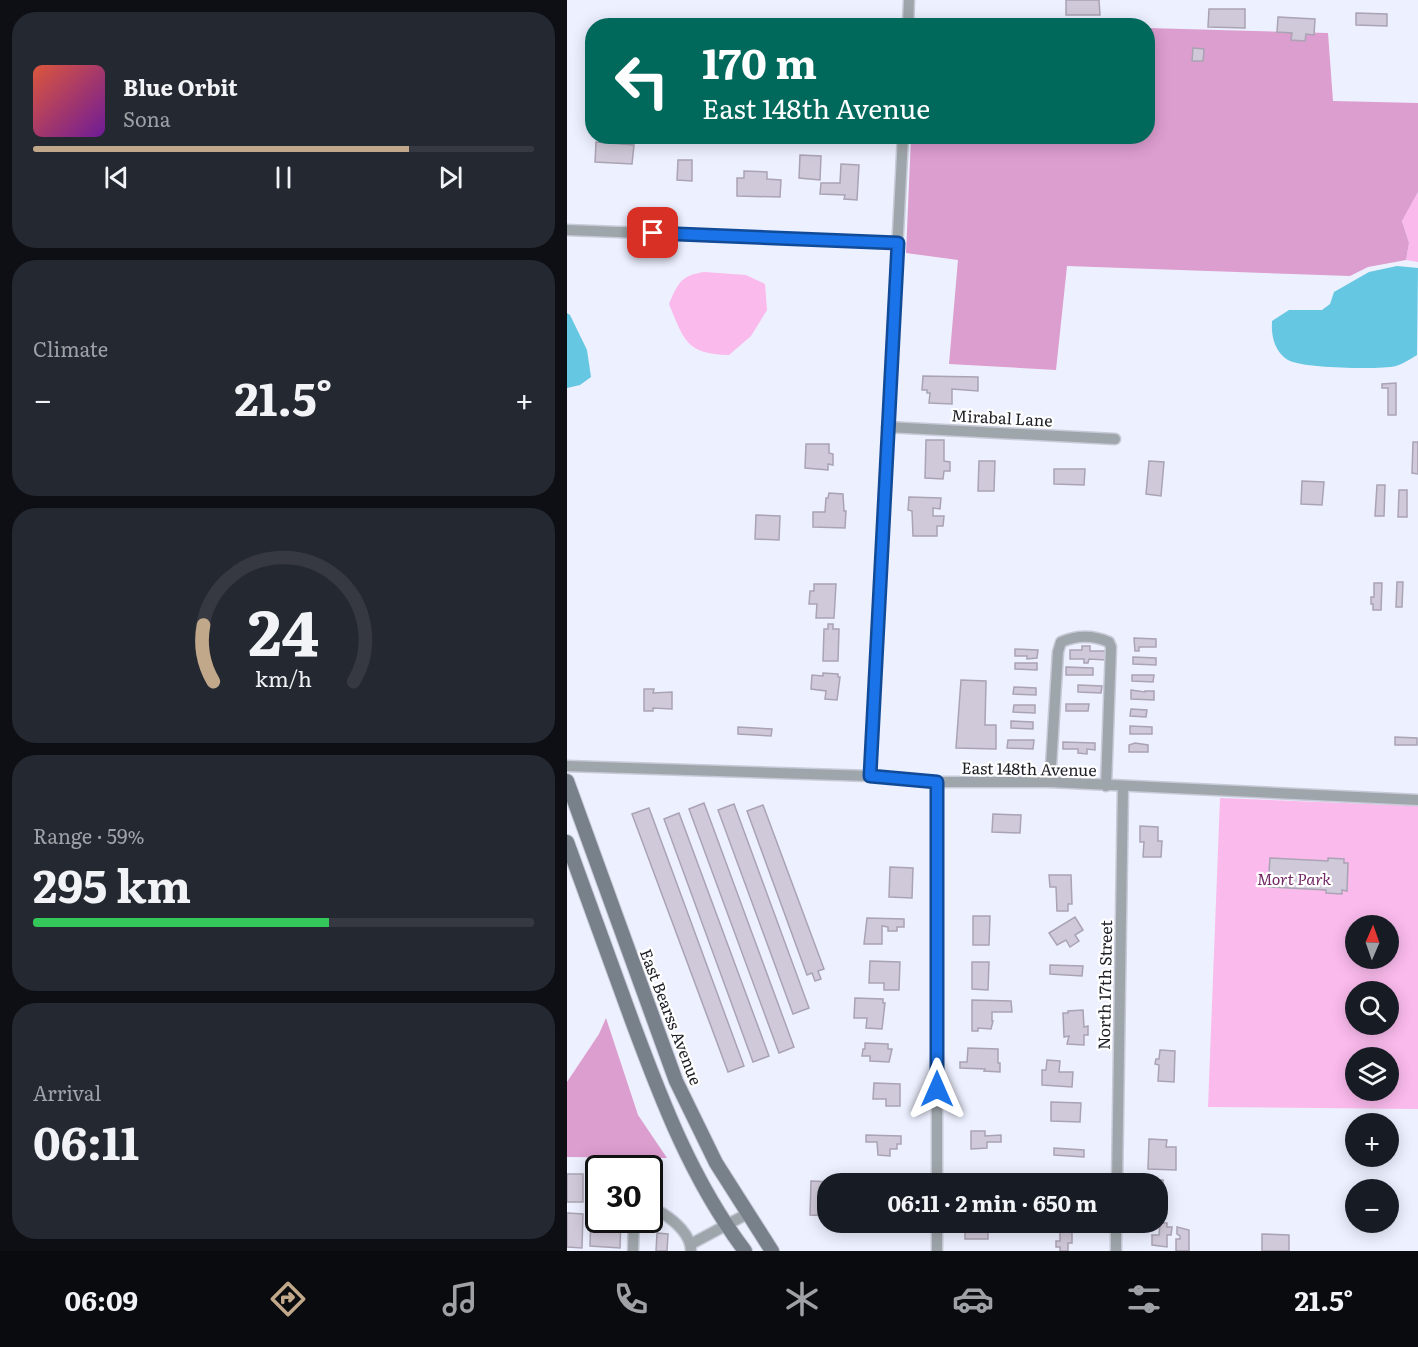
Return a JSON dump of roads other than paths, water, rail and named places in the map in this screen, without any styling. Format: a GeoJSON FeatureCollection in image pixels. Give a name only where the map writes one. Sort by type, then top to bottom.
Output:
{"type":"FeatureCollection","features":[{"type":"Feature","properties":{"kind":"main road","name":"East Bearss Avenue"},"geometry":{"type":"LineString","coordinates":[[567,781],[676,1081],[716,1163],[772,1251]]}},
{"type":"Feature","properties":{"kind":"main road"},"geometry":{"type":"LineString","coordinates":[[567,842],[669,1116],[703,1187],[744,1251]]}},
{"type":"Feature","properties":{"kind":"street"},"geometry":{"type":"LineString","coordinates":[[908,18],[909,0]]}},
{"type":"Feature","properties":{"kind":"street"},"geometry":{"type":"LineString","coordinates":[[870,776],[903,144]]}},
{"type":"Feature","properties":{"kind":"street"},"geometry":{"type":"LineString","coordinates":[[567,230],[898,243]]}},
{"type":"Feature","properties":{"kind":"street","name":"Mirabal Lane"},"geometry":{"type":"LineString","coordinates":[[887,427],[1115,439]]}},
{"type":"Feature","properties":{"kind":"street"},"geometry":{"type":"LineString","coordinates":[[1050,783],[1058,652],[1061,642],[1069,639],[1098,637],[1109,642],[1111,647],[1106,786]]}},
{"type":"Feature","properties":{"kind":"street","name":"East 148th Avenue"},"geometry":{"type":"LineString","coordinates":[[567,766],[870,776],[937,782],[1050,783],[1418,800]]}},
{"type":"Feature","properties":{"kind":"street"},"geometry":{"type":"LineString","coordinates":[[937,782],[937,1173]]}},
{"type":"Feature","properties":{"kind":"street","name":"North 17th Street"},"geometry":{"type":"LineString","coordinates":[[1117,1173],[1123,787]]}},
{"type":"Feature","properties":{"kind":"street"},"geometry":{"type":"LineString","coordinates":[[663,1214],[675,1221],[691,1247],[747,1214]]}},
{"type":"Feature","properties":{"kind":"street"},"geometry":{"type":"LineString","coordinates":[[633,1251],[634,1233]]}},
{"type":"Feature","properties":{"kind":"street"},"geometry":{"type":"LineString","coordinates":[[937,1233],[937,1251]]}},
{"type":"Feature","properties":{"kind":"street"},"geometry":{"type":"LineString","coordinates":[[1116,1233],[1116,1251]]}},
{"type":"Feature","properties":{"kind":"water"},"geometry":{"type":"Polygon","coordinates":[[[1397,266],[1418,268],[1417,355],[1396,366],[1326,367],[1290,361],[1277,349],[1273,339],[1272,321],[1289,310],[1322,310],[1330,304],[1334,292],[1369,272],[1397,266]]]}},
{"type":"Feature","properties":{"kind":"water"},"geometry":{"type":"Polygon","coordinates":[[[567,313],[587,350],[591,377],[580,385],[567,388],[567,313]]]}},
{"type":"Feature","properties":{"kind":"park label","name":"Mort Park"},"geometry":{"type":"Point","coordinates":[1294,879]}}]}
